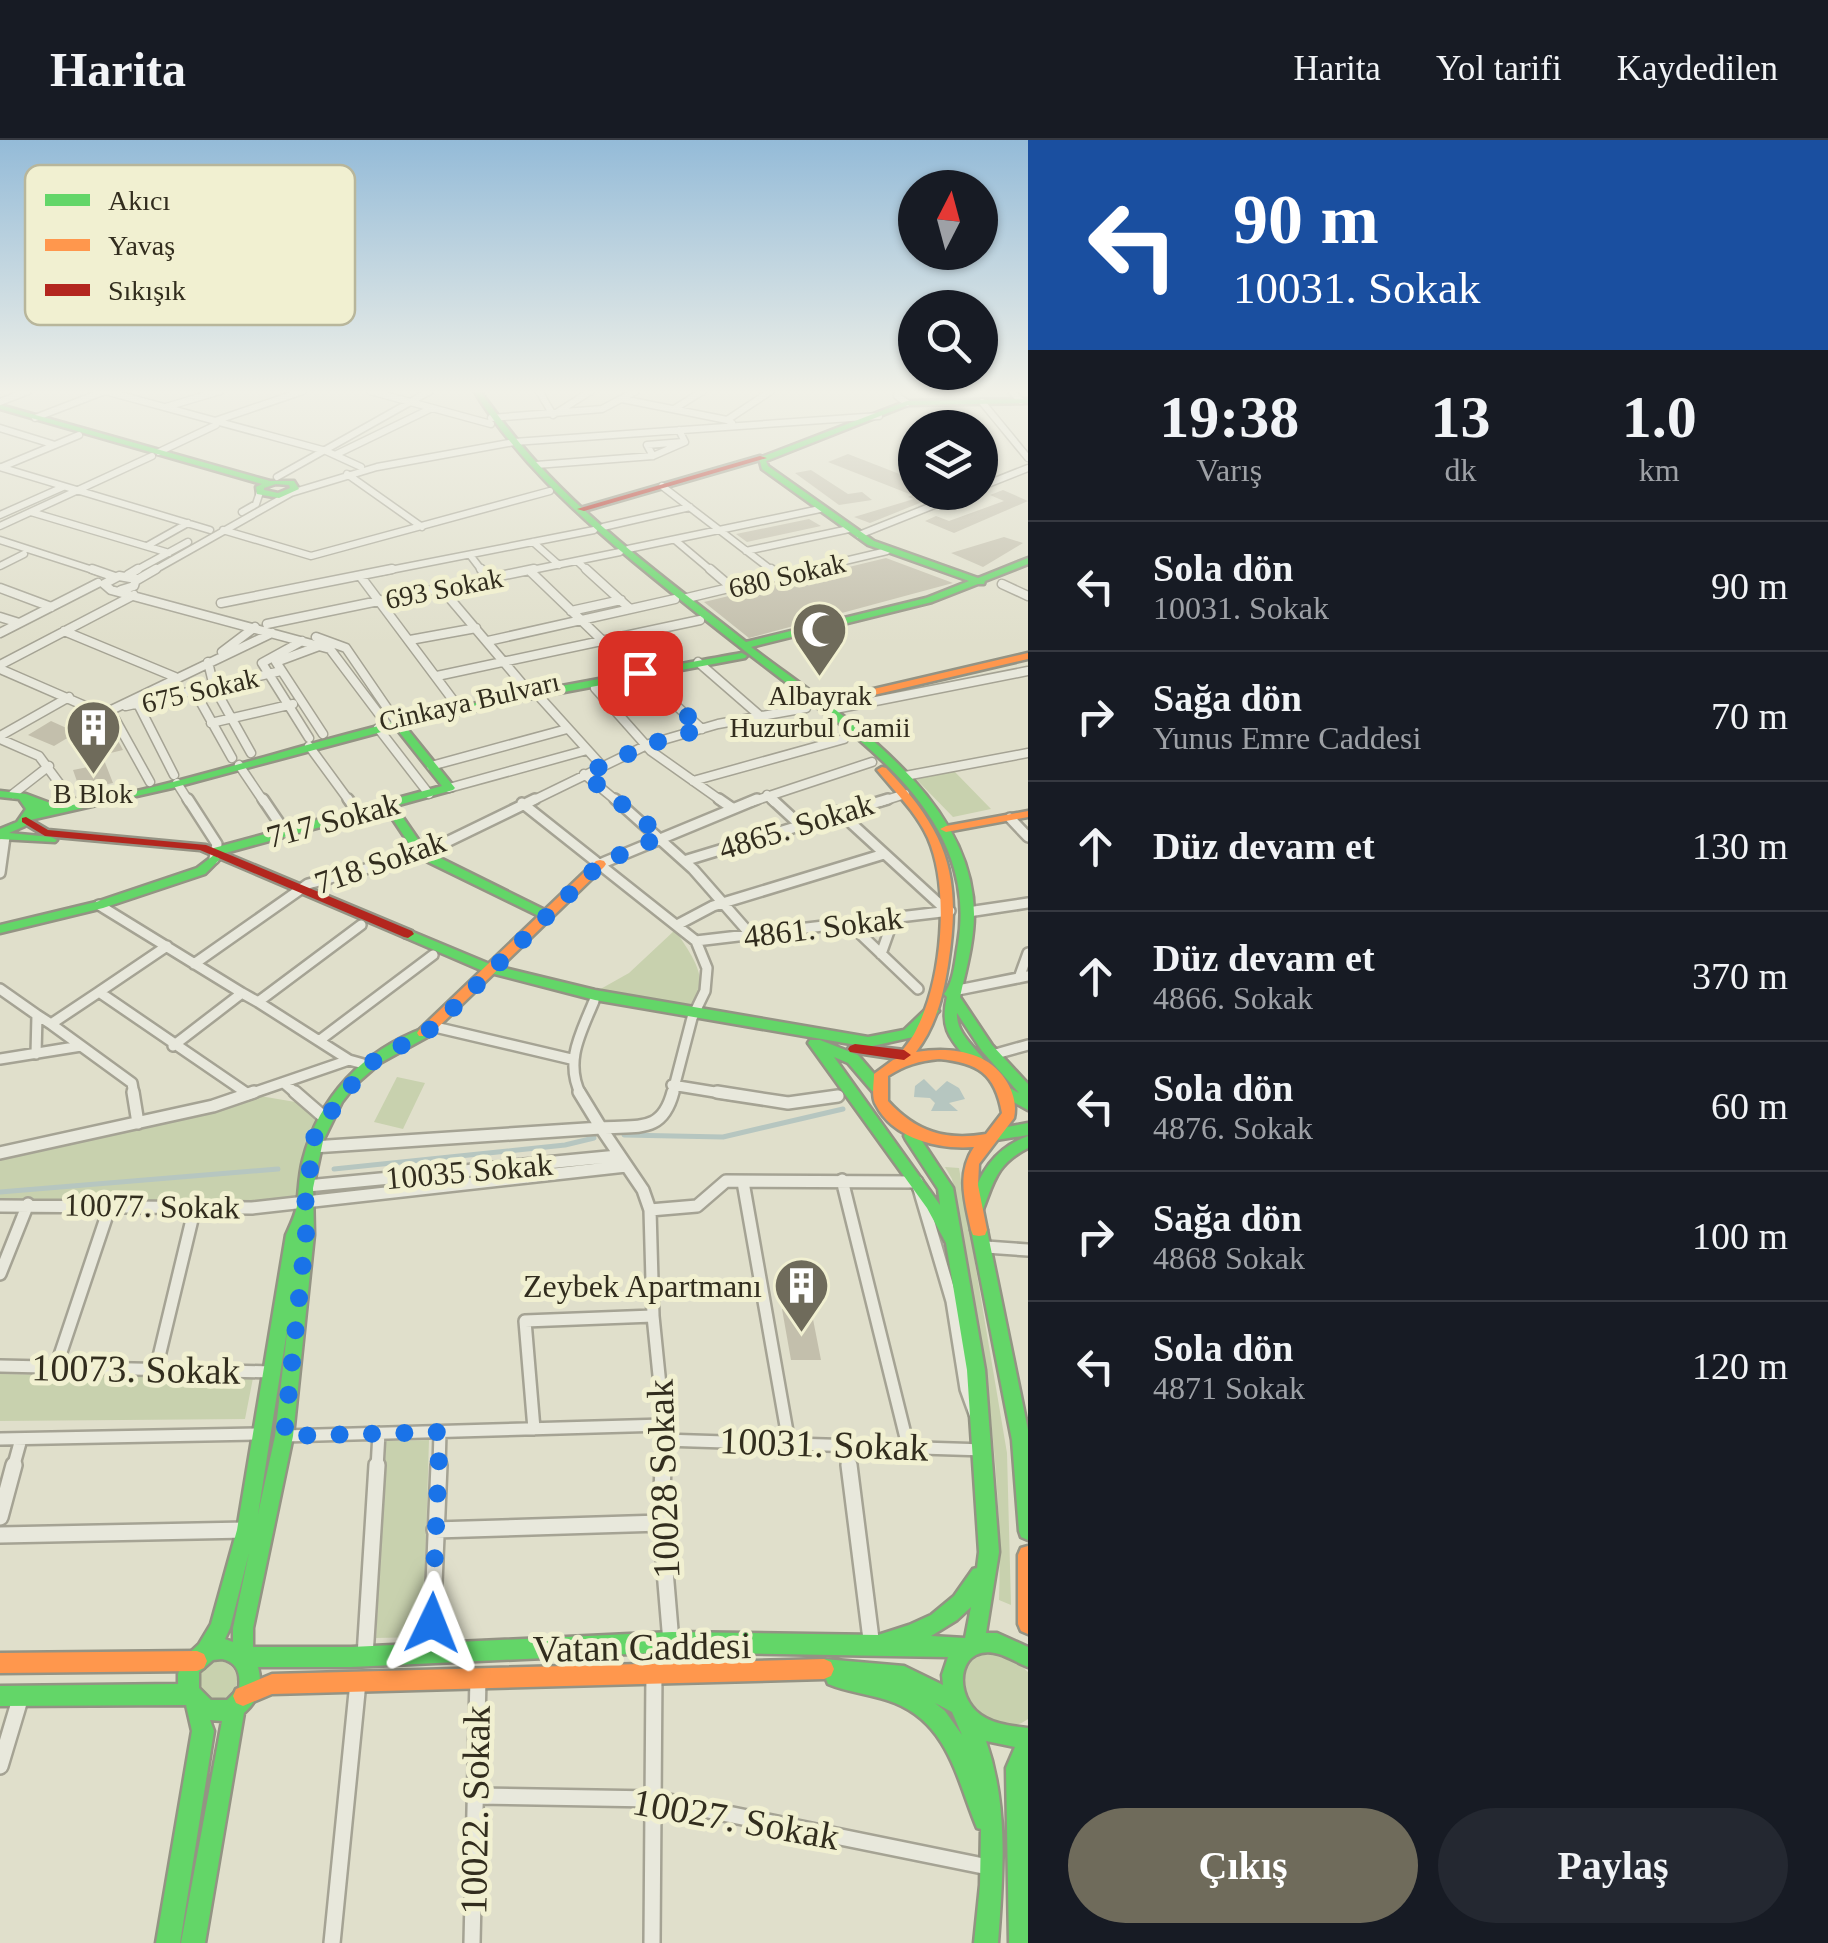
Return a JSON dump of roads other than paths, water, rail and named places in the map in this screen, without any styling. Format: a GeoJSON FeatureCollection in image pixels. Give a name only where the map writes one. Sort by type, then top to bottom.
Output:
{"type":"FeatureCollection","features":[{"type":"Feature","properties":{"kind":"main road"},"geometry":{"type":"LineString","coordinates":[[234,475],[274,486]]}},
{"type":"Feature","properties":{"kind":"main road"},"geometry":{"type":"LineString","coordinates":[[536,475],[550,491],[744,651],[905,776],[946,829],[962,863],[968,912],[952,992],[951,1026],[1028,1093]]}},
{"type":"Feature","properties":{"kind":"main road"},"geometry":{"type":"LineString","coordinates":[[546,475],[598,528]]}},
{"type":"Feature","properties":{"kind":"main road"},"geometry":{"type":"LineString","coordinates":[[582,509],[701,475]]}},
{"type":"Feature","properties":{"kind":"main road"},"geometry":{"type":"LineString","coordinates":[[776,475],[820,509],[887,551],[981,582]]}},
{"type":"Feature","properties":{"kind":"main road","name":"Cinkaya Bulvarı"},"geometry":{"type":"LineString","coordinates":[[635,670],[744,651],[929,600],[1028,562]]}},
{"type":"Feature","properties":{"kind":"main road","name":"Cinkaya Bulvarı"},"geometry":{"type":"LineString","coordinates":[[388,723],[456,704],[782,647],[1002,584],[1028,572]]}},
{"type":"Feature","properties":{"kind":"main road"},"geometry":{"type":"LineString","coordinates":[[681,598],[700,620],[772,667],[905,794],[946,859],[948,911],[928,1029],[906,1055],[890,1062],[878,1087]]}},
{"type":"Feature","properties":{"kind":"main road"},"geometry":{"type":"LineString","coordinates":[[772,667],[770,654],[782,647]]}},
{"type":"Feature","properties":{"kind":"main road"},"geometry":{"type":"LineString","coordinates":[[816,708],[1028,656]]}},
{"type":"Feature","properties":{"kind":"main road","name":"Cinkaya Bulvarı"},"geometry":{"type":"LineString","coordinates":[[236,761],[250,753],[531,690]]}},
{"type":"Feature","properties":{"kind":"main road"},"geometry":{"type":"LineString","coordinates":[[388,723],[449,788]]}},
{"type":"Feature","properties":{"kind":"main road","name":"Cinkaya Bulvarı"},"geometry":{"type":"LineString","coordinates":[[2,835],[28,818],[314,739]]}},
{"type":"Feature","properties":{"kind":"main road","name":"Cinkaya Bulvarı"},"geometry":{"type":"LineString","coordinates":[[13,796],[49,806],[176,779]]}},
{"type":"Feature","properties":{"kind":"main road","name":"717 Sokak"},"geometry":{"type":"LineString","coordinates":[[0,929],[99,904],[202,870],[216,855],[286,833],[449,788]]}},
{"type":"Feature","properties":{"kind":"main road"},"geometry":{"type":"LineString","coordinates":[[13,796],[32,809],[28,818],[45,834],[169,842],[216,855],[489,972],[854,1049],[906,1055],[943,1052],[988,1062],[1004,1090],[1009,1114],[968,1166],[1025,1441],[1028,1531]]}},
{"type":"Feature","properties":{"kind":"main road"},"geometry":{"type":"LineString","coordinates":[[390,804],[422,854],[545,915]]}},
{"type":"Feature","properties":{"kind":"main road"},"geometry":{"type":"LineString","coordinates":[[946,829],[1028,814]]}},
{"type":"Feature","properties":{"kind":"main road"},"geometry":{"type":"LineString","coordinates":[[2,835],[216,855]]}},
{"type":"Feature","properties":{"kind":"main road"},"geometry":{"type":"LineString","coordinates":[[168,1943],[203,1732],[188,1679],[220,1628],[246,1530],[294,1235],[305,1200],[313,1147],[325,1118],[367,1065],[434,1027],[600,864]]}},
{"type":"Feature","properties":{"kind":"main road"},"geometry":{"type":"LineString","coordinates":[[296,891],[361,925],[433,955],[594,1001],[695,1016]]}},
{"type":"Feature","properties":{"kind":"main road"},"geometry":{"type":"LineString","coordinates":[[813,1039],[888,1040],[908,1034],[933,1010]]}},
{"type":"Feature","properties":{"kind":"main road"},"geometry":{"type":"LineString","coordinates":[[813,1039],[853,1058],[878,1087],[890,1116],[905,1129],[943,1180],[961,1267],[985,1450],[989,1552],[968,1644],[950,1671],[956,1703],[984,1756],[993,1868],[986,1943]]}},
{"type":"Feature","properties":{"kind":"main road"},"geometry":{"type":"LineString","coordinates":[[813,1039],[830,1054],[940,1216],[961,1267]]}},
{"type":"Feature","properties":{"kind":"main road"},"geometry":{"type":"LineString","coordinates":[[1004,1090],[1028,1106]]}},
{"type":"Feature","properties":{"kind":"main road"},"geometry":{"type":"LineString","coordinates":[[905,1129],[947,1144],[1028,1129]]}},
{"type":"Feature","properties":{"kind":"main road"},"geometry":{"type":"LineString","coordinates":[[976,1212],[987,1172],[1007,1150],[1028,1142]]}},
{"type":"Feature","properties":{"kind":"main road"},"geometry":{"type":"LineString","coordinates":[[193,1943],[239,1700],[250,1674],[244,1656],[243,1628],[284,1436],[306,1234],[305,1200]]}},
{"type":"Feature","properties":{"kind":"main road","name":"Vatan Caddesi"},"geometry":{"type":"LineString","coordinates":[[866,1648],[913,1637],[954,1613],[975,1588],[989,1552]]}},
{"type":"Feature","properties":{"kind":"main road"},"geometry":{"type":"LineString","coordinates":[[1028,1555],[1028,1624]]}},
{"type":"Feature","properties":{"kind":"main road","name":"Vatan Caddesi"},"geometry":{"type":"LineString","coordinates":[[244,1656],[364,1658],[671,1642],[866,1648],[1006,1642],[1028,1657]]}},
{"type":"Feature","properties":{"kind":"main road"},"geometry":{"type":"LineString","coordinates":[[0,1663],[201,1657],[224,1648],[244,1656]]}},
{"type":"Feature","properties":{"kind":"main road","name":"Vatan Caddesi"},"geometry":{"type":"LineString","coordinates":[[780,1668],[892,1686],[922,1702],[943,1722],[962,1753],[992,1840]]}},
{"type":"Feature","properties":{"kind":"main road","name":"Vatan Caddesi"},"geometry":{"type":"LineString","coordinates":[[239,1700],[272,1684],[780,1668],[904,1676],[956,1703]]}},
{"type":"Feature","properties":{"kind":"main road"},"geometry":{"type":"LineString","coordinates":[[0,1696],[193,1700],[214,1712],[239,1700]]}},
{"type":"Feature","properties":{"kind":"main road"},"geometry":{"type":"LineString","coordinates":[[966,1718],[995,1739],[1028,1739],[1017,1768],[1021,1943]]}},
{"type":"Feature","properties":{"kind":"street"},"geometry":{"type":"LineString","coordinates":[[26,475],[210,530]]}},
{"type":"Feature","properties":{"kind":"street"},"geometry":{"type":"LineString","coordinates":[[0,515],[41,506],[110,475]]}},
{"type":"Feature","properties":{"kind":"street"},"geometry":{"type":"LineString","coordinates":[[120,590],[223,530],[290,475]]}},
{"type":"Feature","properties":{"kind":"street"},"geometry":{"type":"LineString","coordinates":[[0,634],[51,606],[169,553],[256,504],[274,486],[324,475]]}},
{"type":"Feature","properties":{"kind":"street"},"geometry":{"type":"LineString","coordinates":[[274,486],[341,475]]}},
{"type":"Feature","properties":{"kind":"street"},"geometry":{"type":"LineString","coordinates":[[350,475],[422,528]]}},
{"type":"Feature","properties":{"kind":"street"},"geometry":{"type":"LineString","coordinates":[[662,486],[778,576]]}},
{"type":"Feature","properties":{"kind":"street"},"geometry":{"type":"LineString","coordinates":[[0,526],[63,487]]}},
{"type":"Feature","properties":{"kind":"street"},"geometry":{"type":"LineString","coordinates":[[223,530],[311,556],[550,491]]}},
{"type":"Feature","properties":{"kind":"street"},"geometry":{"type":"LineString","coordinates":[[29,507],[169,553]]}},
{"type":"Feature","properties":{"kind":"street"},"geometry":{"type":"LineString","coordinates":[[221,603],[690,508]]}},
{"type":"Feature","properties":{"kind":"street","name":"693 Sokak"},"geometry":{"type":"LineString","coordinates":[[267,624],[820,509]]}},
{"type":"Feature","properties":{"kind":"street"},"geometry":{"type":"LineString","coordinates":[[746,551],[854,532],[916,510]]}},
{"type":"Feature","properties":{"kind":"street"},"geometry":{"type":"LineString","coordinates":[[147,546],[188,523]]}},
{"type":"Feature","properties":{"kind":"street"},"geometry":{"type":"LineString","coordinates":[[674,540],[731,587]]}},
{"type":"Feature","properties":{"kind":"street"},"geometry":{"type":"LineString","coordinates":[[534,542],[559,565]]}},
{"type":"Feature","properties":{"kind":"street"},"geometry":{"type":"LineString","coordinates":[[0,543],[102,586],[320,646],[336,654],[388,723]]}},
{"type":"Feature","properties":{"kind":"street"},"geometry":{"type":"LineString","coordinates":[[0,543],[120,576],[342,646],[428,794]]}},
{"type":"Feature","properties":{"kind":"street","name":"680 Sokak"},"geometry":{"type":"LineString","coordinates":[[488,641],[887,551]]}},
{"type":"Feature","properties":{"kind":"street"},"geometry":{"type":"LineString","coordinates":[[0,566],[24,554]]}},
{"type":"Feature","properties":{"kind":"street"},"geometry":{"type":"LineString","coordinates":[[470,555],[488,579]]}},
{"type":"Feature","properties":{"kind":"street"},"geometry":{"type":"LineString","coordinates":[[577,562],[630,608]]}},
{"type":"Feature","properties":{"kind":"street"},"geometry":{"type":"LineString","coordinates":[[530,571],[702,729]]}},
{"type":"Feature","properties":{"kind":"street"},"geometry":{"type":"LineString","coordinates":[[360,576],[456,704]]}},
{"type":"Feature","properties":{"kind":"street"},"geometry":{"type":"LineString","coordinates":[[1002,584],[1028,596]]}},
{"type":"Feature","properties":{"kind":"street"},"geometry":{"type":"LineString","coordinates":[[0,588],[51,606]]}},
{"type":"Feature","properties":{"kind":"street"},"geometry":{"type":"LineString","coordinates":[[442,588],[602,766]]}},
{"type":"Feature","properties":{"kind":"street"},"geometry":{"type":"LineString","coordinates":[[0,667],[135,594]]}},
{"type":"Feature","properties":{"kind":"street"},"geometry":{"type":"LineString","coordinates":[[571,611],[621,600]]}},
{"type":"Feature","properties":{"kind":"street"},"geometry":{"type":"LineString","coordinates":[[0,616],[19,623]]}},
{"type":"Feature","properties":{"kind":"street"},"geometry":{"type":"LineString","coordinates":[[437,676],[700,620]]}},
{"type":"Feature","properties":{"kind":"street"},"geometry":{"type":"LineString","coordinates":[[205,664],[254,627]]}},
{"type":"Feature","properties":{"kind":"street"},"geometry":{"type":"LineString","coordinates":[[410,640],[476,628]]}},
{"type":"Feature","properties":{"kind":"street"},"geometry":{"type":"LineString","coordinates":[[64,631],[175,676]]}},
{"type":"Feature","properties":{"kind":"street"},"geometry":{"type":"LineString","coordinates":[[105,712],[273,633]]}},
{"type":"Feature","properties":{"kind":"street"},"geometry":{"type":"LineString","coordinates":[[303,641],[262,662],[358,813]]}},
{"type":"Feature","properties":{"kind":"street"},"geometry":{"type":"LineString","coordinates":[[314,739],[302,702],[276,661],[320,646]]}},
{"type":"Feature","properties":{"kind":"street"},"geometry":{"type":"LineString","coordinates":[[698,662],[758,715]]}},
{"type":"Feature","properties":{"kind":"street"},"geometry":{"type":"LineString","coordinates":[[205,664],[250,753]]}},
{"type":"Feature","properties":{"kind":"street"},"geometry":{"type":"LineString","coordinates":[[0,667],[105,712],[126,737],[150,782]]}},
{"type":"Feature","properties":{"kind":"street"},"geometry":{"type":"LineString","coordinates":[[979,667],[994,678]]}},
{"type":"Feature","properties":{"kind":"street","name":"718 Sokak"},"geometry":{"type":"LineString","coordinates":[[194,964],[296,891],[422,854],[650,744],[758,715],[1028,670]]}},
{"type":"Feature","properties":{"kind":"street","name":"675 Sokak"},"geometry":{"type":"LineString","coordinates":[[118,707],[281,672]]}},
{"type":"Feature","properties":{"kind":"street"},"geometry":{"type":"LineString","coordinates":[[594,688],[650,744],[650,751],[732,808]]}},
{"type":"Feature","properties":{"kind":"street"},"geometry":{"type":"LineString","coordinates":[[195,692],[211,723],[286,833]]}},
{"type":"Feature","properties":{"kind":"street"},"geometry":{"type":"LineString","coordinates":[[0,738],[69,697]]}},
{"type":"Feature","properties":{"kind":"street"},"geometry":{"type":"LineString","coordinates":[[211,723],[302,702]]}},
{"type":"Feature","properties":{"kind":"street"},"geometry":{"type":"LineString","coordinates":[[138,704],[216,855]]}},
{"type":"Feature","properties":{"kind":"street"},"geometry":{"type":"LineString","coordinates":[[431,766],[567,729]]}},
{"type":"Feature","properties":{"kind":"street"},"geometry":{"type":"LineString","coordinates":[[126,737],[150,732]]}},
{"type":"Feature","properties":{"kind":"street"},"geometry":{"type":"LineString","coordinates":[[0,738],[50,766],[72,802]]}},
{"type":"Feature","properties":{"kind":"street"},"geometry":{"type":"LineString","coordinates":[[693,782],[844,739]]}},
{"type":"Feature","properties":{"kind":"street"},"geometry":{"type":"LineString","coordinates":[[449,788],[587,750]]}},
{"type":"Feature","properties":{"kind":"street"},"geometry":{"type":"LineString","coordinates":[[905,776],[1028,753]]}},
{"type":"Feature","properties":{"kind":"street"},"geometry":{"type":"LineString","coordinates":[[600,864],[767,794],[872,762]]}},
{"type":"Feature","properties":{"kind":"street"},"geometry":{"type":"LineString","coordinates":[[13,796],[50,766]]}},
{"type":"Feature","properties":{"kind":"street"},"geometry":{"type":"LineString","coordinates":[[584,774],[687,860],[751,935]]}},
{"type":"Feature","properties":{"kind":"street"},"geometry":{"type":"LineString","coordinates":[[767,794],[799,824]]}},
{"type":"Feature","properties":{"kind":"street","name":"4865. Sokak"},"geometry":{"type":"LineString","coordinates":[[687,860],[905,794]]}},
{"type":"Feature","properties":{"kind":"street"},"geometry":{"type":"LineString","coordinates":[[313,1147],[657,1123],[667,1114],[706,968],[696,941],[522,803]]}},
{"type":"Feature","properties":{"kind":"street"},"geometry":{"type":"LineString","coordinates":[[838,812],[948,911]]}},
{"type":"Feature","properties":{"kind":"street"},"geometry":{"type":"LineString","coordinates":[[1010,818],[1028,837]]}},
{"type":"Feature","properties":{"kind":"street"},"geometry":{"type":"LineString","coordinates":[[0,874],[2,835]]}},
{"type":"Feature","properties":{"kind":"street"},"geometry":{"type":"LineString","coordinates":[[679,924],[726,902],[884,854]]}},
{"type":"Feature","properties":{"kind":"street"},"geometry":{"type":"LineString","coordinates":[[968,912],[1028,903]]}},
{"type":"Feature","properties":{"kind":"street"},"geometry":{"type":"LineString","coordinates":[[99,904],[349,1060],[367,1065]]}},
{"type":"Feature","properties":{"kind":"street","name":"4861. Sokak"},"geometry":{"type":"LineString","coordinates":[[696,941],[852,926],[948,911]]}},
{"type":"Feature","properties":{"kind":"street"},"geometry":{"type":"LineString","coordinates":[[880,954],[893,920]]}},
{"type":"Feature","properties":{"kind":"street"},"geometry":{"type":"LineString","coordinates":[[258,1002],[361,925]]}},
{"type":"Feature","properties":{"kind":"street"},"geometry":{"type":"LineString","coordinates":[[852,926],[918,990]]}},
{"type":"Feature","properties":{"kind":"street"},"geometry":{"type":"LineString","coordinates":[[51,1024],[167,946]]}},
{"type":"Feature","properties":{"kind":"street"},"geometry":{"type":"LineString","coordinates":[[952,992],[1023,977],[1028,953]]}},
{"type":"Feature","properties":{"kind":"street"},"geometry":{"type":"LineString","coordinates":[[320,1040],[433,955]]}},
{"type":"Feature","properties":{"kind":"street"},"geometry":{"type":"LineString","coordinates":[[0,989],[132,1083],[138,1123]]}},
{"type":"Feature","properties":{"kind":"street"},"geometry":{"type":"LineString","coordinates":[[99,992],[248,1094]]}},
{"type":"Feature","properties":{"kind":"street"},"geometry":{"type":"LineString","coordinates":[[173,1046],[242,993]]}},
{"type":"Feature","properties":{"kind":"street"},"geometry":{"type":"LineString","coordinates":[[594,1001],[571,1059],[569,1078],[643,1190],[650,1210],[697,1206],[726,1182],[917,1182],[952,1301],[966,1388],[982,1423]]}},
{"type":"Feature","properties":{"kind":"street"},"geometry":{"type":"LineString","coordinates":[[36,1054],[37,1015]]}},
{"type":"Feature","properties":{"kind":"street"},"geometry":{"type":"LineString","coordinates":[[434,1027],[571,1059]]}},
{"type":"Feature","properties":{"kind":"street"},"geometry":{"type":"LineString","coordinates":[[988,1062],[1028,1045]]}},
{"type":"Feature","properties":{"kind":"street"},"geometry":{"type":"LineString","coordinates":[[0,1059],[81,1046]]}},
{"type":"Feature","properties":{"kind":"street"},"geometry":{"type":"LineString","coordinates":[[0,1153],[248,1094],[349,1060]]}},
{"type":"Feature","properties":{"kind":"street"},"geometry":{"type":"LineString","coordinates":[[284,1083],[325,1118]]}},
{"type":"Feature","properties":{"kind":"street"},"geometry":{"type":"LineString","coordinates":[[672,1085],[788,1103],[838,1096]]}},
{"type":"Feature","properties":{"kind":"street","name":"10035 Sokak"},"geometry":{"type":"LineString","coordinates":[[305,1200],[622,1161]]}},
{"type":"Feature","properties":{"kind":"street"},"geometry":{"type":"LineString","coordinates":[[842,1180],[908,1446]]}},
{"type":"Feature","properties":{"kind":"street"},"geometry":{"type":"LineString","coordinates":[[743,1182],[788,1443]]}},
{"type":"Feature","properties":{"kind":"street","name":"10077. Sokak"},"geometry":{"type":"LineString","coordinates":[[0,1206],[196,1207],[305,1200]]}},
{"type":"Feature","properties":{"kind":"street"},"geometry":{"type":"LineString","coordinates":[[0,1274],[28,1204]]}},
{"type":"Feature","properties":{"kind":"street"},"geometry":{"type":"LineString","coordinates":[[56,1367],[110,1206]]}},
{"type":"Feature","properties":{"kind":"street"},"geometry":{"type":"LineString","coordinates":[[156,1369],[196,1207]]}},
{"type":"Feature","properties":{"kind":"street","name":"10028 Sokak"},"geometry":{"type":"LineString","coordinates":[[650,1210],[664,1432],[661,1524],[671,1642]]}},
{"type":"Feature","properties":{"kind":"street"},"geometry":{"type":"LineString","coordinates":[[986,1246],[1028,1250]]}},
{"type":"Feature","properties":{"kind":"street"},"geometry":{"type":"LineString","coordinates":[[952,1301],[969,1324]]}},
{"type":"Feature","properties":{"kind":"street"},"geometry":{"type":"LineString","coordinates":[[534,1428],[525,1321],[654,1316]]}},
{"type":"Feature","properties":{"kind":"street","name":"10073. Sokak"},"geometry":{"type":"LineString","coordinates":[[0,1366],[272,1372]]}},
{"type":"Feature","properties":{"kind":"street","name":"10031. Sokak"},"geometry":{"type":"LineString","coordinates":[[284,1436],[534,1428],[985,1450]]}},
{"type":"Feature","properties":{"kind":"street"},"geometry":{"type":"LineString","coordinates":[[431,1654],[440,1432]]}},
{"type":"Feature","properties":{"kind":"street"},"geometry":{"type":"LineString","coordinates":[[364,1658],[378,1433]]}},
{"type":"Feature","properties":{"kind":"street"},"geometry":{"type":"LineString","coordinates":[[0,1439],[261,1434]]}},
{"type":"Feature","properties":{"kind":"street"},"geometry":{"type":"LineString","coordinates":[[0,1516],[21,1439]]}},
{"type":"Feature","properties":{"kind":"street"},"geometry":{"type":"LineString","coordinates":[[846,1444],[866,1648]]}},
{"type":"Feature","properties":{"kind":"street"},"geometry":{"type":"LineString","coordinates":[[435,1530],[661,1524]]}},
{"type":"Feature","properties":{"kind":"street"},"geometry":{"type":"LineString","coordinates":[[0,1535],[246,1530]]}},
{"type":"Feature","properties":{"kind":"street"},"geometry":{"type":"LineString","coordinates":[[652,1943],[654,1670]]}},
{"type":"Feature","properties":{"kind":"street","name":"10022. Sokak"},"geometry":{"type":"LineString","coordinates":[[472,1943],[478,1678]]}},
{"type":"Feature","properties":{"kind":"street"},"geometry":{"type":"LineString","coordinates":[[332,1943],[358,1681]]}},
{"type":"Feature","properties":{"kind":"street"},"geometry":{"type":"LineString","coordinates":[[0,1766],[21,1695]]}},
{"type":"Feature","properties":{"kind":"street","name":"10027. Sokak"},"geometry":{"type":"LineString","coordinates":[[477,1796],[654,1799],[993,1868]]}},
{"type":"Feature","properties":{"kind":"street"},"geometry":{"type":"LineString","coordinates":[[1018,1826],[1028,1802]]}},
{"type":"Feature","properties":{"kind":"waterway"},"geometry":{"type":"LineString","coordinates":[[624,1135],[723,1137],[843,1109]]}},
{"type":"Feature","properties":{"kind":"waterway"},"geometry":{"type":"LineString","coordinates":[[334,1169],[565,1145],[594,1138]]}},
{"type":"Feature","properties":{"kind":"waterway"},"geometry":{"type":"LineString","coordinates":[[0,1192],[278,1169]]}},
{"type":"Feature","properties":{"kind":"place","name":"Albayrak Huzurbul Camii"},"geometry":{"type":"Point","coordinates":[820,678]}},
{"type":"Feature","properties":{"kind":"place","name":"B Blok"},"geometry":{"type":"Point","coordinates":[93,776]}},
{"type":"Feature","properties":{"kind":"place","name":"Zeybek Apartmanı"},"geometry":{"type":"Point","coordinates":[801,1335]}}]}
